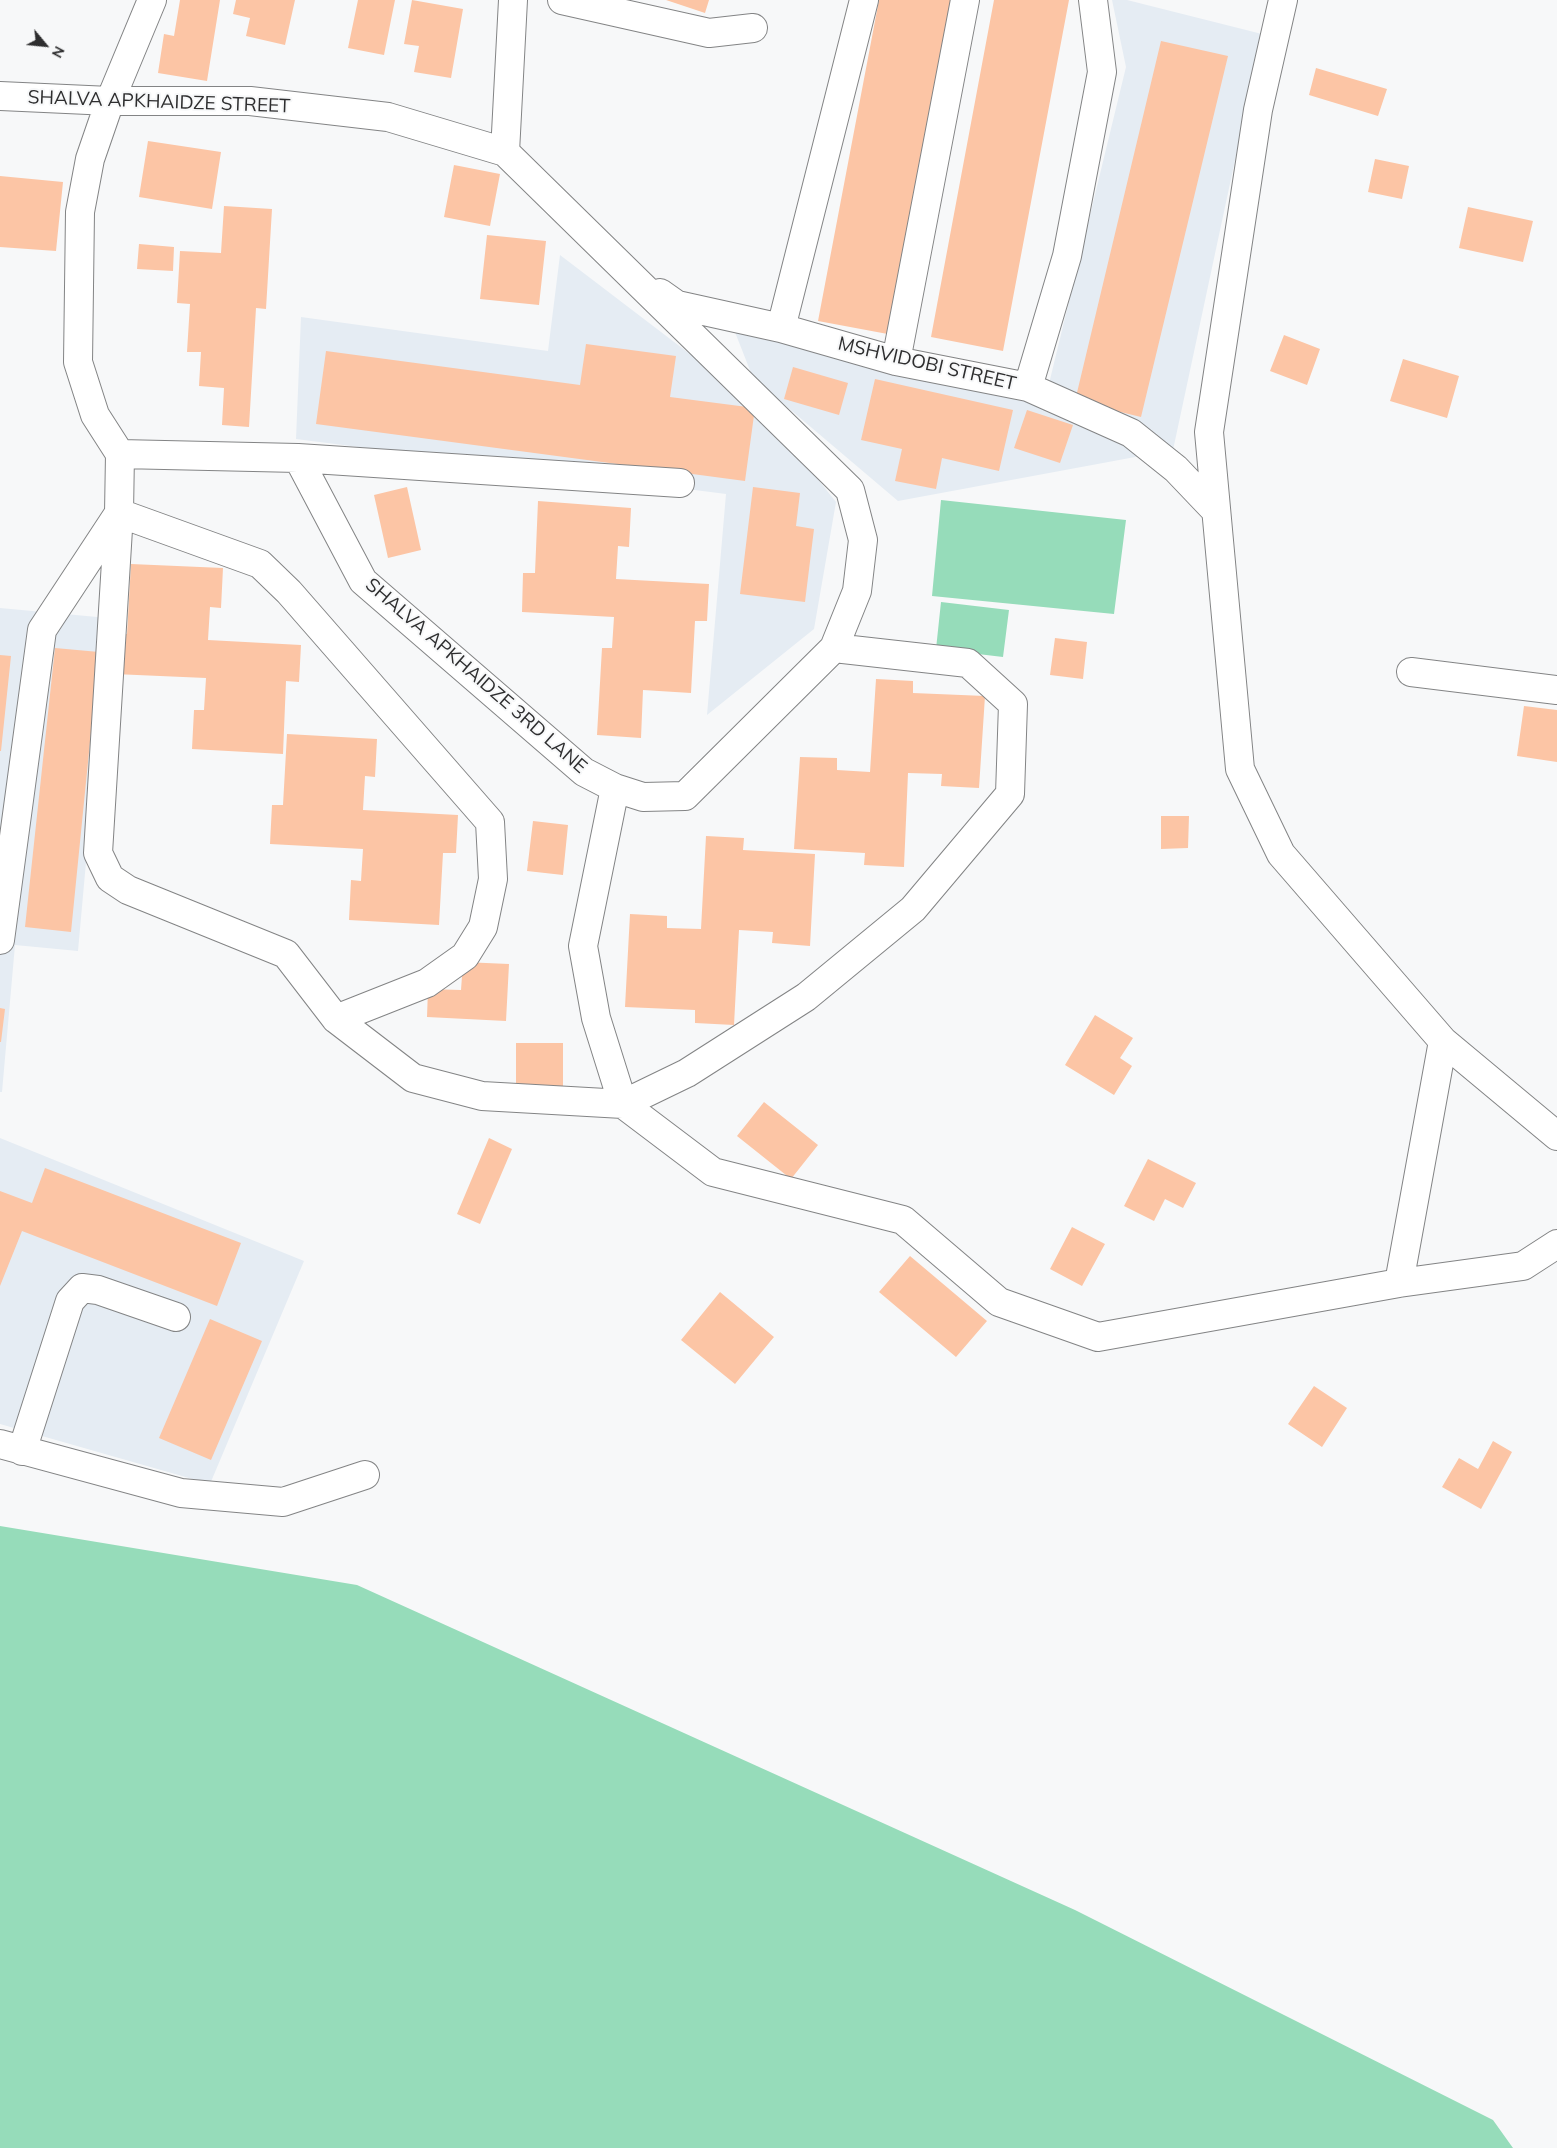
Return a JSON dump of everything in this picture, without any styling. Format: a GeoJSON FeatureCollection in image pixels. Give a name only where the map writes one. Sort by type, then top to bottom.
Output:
{"type":"FeatureCollection","features":[{"type":"Feature","properties":{"kind":"street"},"geometry":{"type":"LineString","coordinates":[[152,0],[110,101],[90,159],[80,212],[78,362],[94,415],[120,454],[119,513],[98,853],[110,878],[128,890],[286,954],[336,1019],[413,1078],[482,1096],[623,1104],[687,1073],[806,997],[913,909],[1010,794],[1013,704],[968,663],[834,648]]}},
{"type":"Feature","properties":{"kind":"street"},"geometry":{"type":"LineString","coordinates":[[505,152],[513,0]]}},
{"type":"Feature","properties":{"kind":"street"},"geometry":{"type":"LineString","coordinates":[[562,0],[709,33],[753,28]]}},
{"type":"Feature","properties":{"kind":"street"},"geometry":{"type":"LineString","coordinates":[[781,328],[864,0]]}},
{"type":"Feature","properties":{"kind":"street"},"geometry":{"type":"LineString","coordinates":[[896,361],[965,0]]}},
{"type":"Feature","properties":{"kind":"street","name":"MSHVIDOBI STREET"},"geometry":{"type":"LineString","coordinates":[[625,270],[677,305],[781,328],[896,361],[1028,387],[1067,256],[1102,72],[1093,0]]}},
{"type":"Feature","properties":{"kind":"street"},"geometry":{"type":"LineString","coordinates":[[1283,0],[1258,110],[1209,432],[1240,769],[1281,854],[1443,1041],[1557,1136]]}},
{"type":"Feature","properties":{"kind":"street","name":"SHALVA APKHAIDZE STREET"},"geometry":{"type":"LineString","coordinates":[[0,96],[110,101],[250,101],[388,118],[505,152],[625,270]]}},
{"type":"Feature","properties":{"kind":"street","name":"SHALVA APKHAIDZE 3RD LANE"},"geometry":{"type":"LineString","coordinates":[[298,458],[363,581],[584,772],[616,788],[643,797],[685,796],[834,648],[857,591],[863,540],[850,490],[625,270]]}},
{"type":"Feature","properties":{"kind":"street"},"geometry":{"type":"LineString","coordinates":[[1028,387],[1132,433],[1176,469],[1216,512]]}},
{"type":"Feature","properties":{"kind":"street"},"geometry":{"type":"LineString","coordinates":[[120,454],[298,458],[680,483]]}},
{"type":"Feature","properties":{"kind":"street"},"geometry":{"type":"LineString","coordinates":[[0,940],[42,630],[119,513]]}},
{"type":"Feature","properties":{"kind":"street"},"geometry":{"type":"LineString","coordinates":[[119,513],[260,564],[290,592],[490,822],[493,878],[483,927],[465,956],[427,983],[336,1019]]}},
{"type":"Feature","properties":{"kind":"street"},"geometry":{"type":"LineString","coordinates":[[1411,672],[1557,690]]}},
{"type":"Feature","properties":{"kind":"street"},"geometry":{"type":"LineString","coordinates":[[616,788],[583,946],[596,1018],[623,1104],[713,1172],[903,1220],[999,1302],[1098,1336],[1399,1283],[1523,1266],[1557,1244]]}},
{"type":"Feature","properties":{"kind":"street"},"geometry":{"type":"LineString","coordinates":[[1399,1283],[1443,1041]]}},
{"type":"Feature","properties":{"kind":"street"},"geometry":{"type":"LineString","coordinates":[[176,1317],[98,1290],[82,1288],[70,1301],[11,1447],[181,1493],[283,1502],[365,1475]]}},
{"type":"Feature","properties":{"kind":"shaded area"},"geometry":{"type":"Polygon","coordinates":[[[1112,0],[1127,0],[1262,34],[1173,450],[898,501],[753,378],[733,327],[1046,396],[1126,67],[1112,0]]]}},
{"type":"Feature","properties":{"kind":"shaded area"},"geometry":{"type":"Polygon","coordinates":[[[560,255],[762,409],[836,502],[814,629],[707,715],[726,494],[296,439],[301,317],[548,351],[560,255]]]}},
{"type":"Feature","properties":{"kind":"shaded area"},"geometry":{"type":"Polygon","coordinates":[[[0,608],[108,618],[78,951],[15,945],[2,1092],[0,1092],[0,608]]]}},
{"type":"Feature","properties":{"kind":"shaded area"},"geometry":{"type":"Polygon","coordinates":[[[0,1138],[304,1261],[210,1484],[0,1424],[0,1138]]]}},
{"type":"Feature","properties":{"kind":"green space"},"geometry":{"type":"Polygon","coordinates":[[[941,500],[1126,520],[1114,614],[932,596],[941,500]]]}},
{"type":"Feature","properties":{"kind":"green space"},"geometry":{"type":"Polygon","coordinates":[[[941,602],[1009,610],[1003,657],[936,649],[941,602]]]}},
{"type":"Feature","properties":{"kind":"green space"},"geometry":{"type":"Polygon","coordinates":[[[0,1526],[357,1585],[1075,1910],[1493,2120],[1513,2148],[0,2148],[0,1526]]]}},
{"type":"Feature","properties":{"kind":"building"},"geometry":{"type":"Polygon","coordinates":[[[180,0],[220,0],[207,81],[158,73],[164,34],[174,36],[180,0]]]}},
{"type":"Feature","properties":{"kind":"building"},"geometry":{"type":"Polygon","coordinates":[[[236,0],[295,0],[285,45],[246,36],[250,18],[233,14],[236,0]]]}},
{"type":"Feature","properties":{"kind":"building"},"geometry":{"type":"Polygon","coordinates":[[[358,0],[395,0],[384,55],[348,48],[358,0]]]}},
{"type":"Feature","properties":{"kind":"building"},"geometry":{"type":"Polygon","coordinates":[[[412,0],[463,9],[451,78],[414,72],[419,46],[404,44],[412,0]]]}},
{"type":"Feature","properties":{"kind":"building"},"geometry":{"type":"Polygon","coordinates":[[[666,0],[709,0],[705,13],[666,0]]]}},
{"type":"Feature","properties":{"kind":"building"},"geometry":{"type":"Polygon","coordinates":[[[879,0],[957,0],[893,335],[818,321],[879,0]]]}},
{"type":"Feature","properties":{"kind":"building"},"geometry":{"type":"Polygon","coordinates":[[[994,0],[1069,0],[1003,351],[931,337],[994,0]]]}},
{"type":"Feature","properties":{"kind":"building"},"geometry":{"type":"Polygon","coordinates":[[[1161,41],[1228,56],[1141,417],[1075,401],[1161,41]]]}},
{"type":"Feature","properties":{"kind":"building"},"geometry":{"type":"Polygon","coordinates":[[[1316,68],[1387,89],[1378,116],[1309,95],[1316,68]]]}},
{"type":"Feature","properties":{"kind":"building"},"geometry":{"type":"Polygon","coordinates":[[[148,141],[221,152],[212,209],[139,197],[148,141]]]}},
{"type":"Feature","properties":{"kind":"building"},"geometry":{"type":"Polygon","coordinates":[[[1375,159],[1409,166],[1402,199],[1368,192],[1375,159]]]}},
{"type":"Feature","properties":{"kind":"building"},"geometry":{"type":"Polygon","coordinates":[[[454,165],[500,174],[490,226],[444,217],[454,165]]]}},
{"type":"Feature","properties":{"kind":"building"},"geometry":{"type":"Polygon","coordinates":[[[0,176],[63,182],[56,251],[0,247],[0,176]]]}},
{"type":"Feature","properties":{"kind":"building"},"geometry":{"type":"Polygon","coordinates":[[[224,206],[272,209],[266,309],[256,308],[249,427],[222,425],[224,388],[199,386],[201,352],[187,352],[190,304],[177,303],[180,251],[221,253],[224,206]]]}},
{"type":"Feature","properties":{"kind":"building"},"geometry":{"type":"Polygon","coordinates":[[[1468,207],[1533,221],[1523,262],[1459,248],[1468,207]]]}},
{"type":"Feature","properties":{"kind":"building"},"geometry":{"type":"Polygon","coordinates":[[[487,235],[546,241],[539,305],[480,299],[487,235]]]}},
{"type":"Feature","properties":{"kind":"building"},"geometry":{"type":"Polygon","coordinates":[[[139,244],[174,247],[173,271],[137,269],[139,244]]]}},
{"type":"Feature","properties":{"kind":"building"},"geometry":{"type":"Polygon","coordinates":[[[1284,335],[1320,349],[1307,385],[1270,371],[1284,335]]]}},
{"type":"Feature","properties":{"kind":"building"},"geometry":{"type":"Polygon","coordinates":[[[586,344],[676,356],[670,397],[755,408],[745,481],[316,424],[326,351],[580,385],[586,344]]]}},
{"type":"Feature","properties":{"kind":"building"},"geometry":{"type":"Polygon","coordinates":[[[1403,359],[1459,376],[1447,418],[1390,401],[1403,359]]]}},
{"type":"Feature","properties":{"kind":"building"},"geometry":{"type":"Polygon","coordinates":[[[793,367],[848,383],[839,415],[784,399],[793,367]]]}},
{"type":"Feature","properties":{"kind":"building"},"geometry":{"type":"Polygon","coordinates":[[[875,379],[1013,410],[999,471],[942,458],[936,489],[895,481],[902,449],[861,440],[875,379]]]}},
{"type":"Feature","properties":{"kind":"building"},"geometry":{"type":"Polygon","coordinates":[[[1027,410],[1073,425],[1060,463],[1014,448],[1027,410]]]}},
{"type":"Feature","properties":{"kind":"building"},"geometry":{"type":"Polygon","coordinates":[[[407,487],[421,550],[388,558],[374,495],[407,487]]]}},
{"type":"Feature","properties":{"kind":"building"},"geometry":{"type":"Polygon","coordinates":[[[753,487],[800,493],[796,526],[814,529],[805,602],[740,594],[753,487]]]}},
{"type":"Feature","properties":{"kind":"building"},"geometry":{"type":"Polygon","coordinates":[[[538,501],[631,508],[629,547],[618,546],[616,579],[709,584],[707,621],[695,621],[691,693],[643,690],[641,738],[597,735],[602,648],[612,648],[614,617],[522,612],[523,573],[535,573],[538,501]]]}},
{"type":"Feature","properties":{"kind":"building"},"geometry":{"type":"Polygon","coordinates":[[[131,564],[223,568],[221,608],[210,607],[208,640],[301,645],[299,682],[286,681],[283,754],[192,749],[194,710],[204,710],[206,678],[114,674],[115,634],[127,634],[131,564]]]}},
{"type":"Feature","properties":{"kind":"building"},"geometry":{"type":"Polygon","coordinates":[[[1055,638],[1087,642],[1083,679],[1050,675],[1055,638]]]}},
{"type":"Feature","properties":{"kind":"building"},"geometry":{"type":"Polygon","coordinates":[[[55,648],[99,652],[71,932],[25,927],[55,648]]]}},
{"type":"Feature","properties":{"kind":"building"},"geometry":{"type":"Polygon","coordinates":[[[0,655],[11,656],[1,751],[0,751],[0,655]]]}},
{"type":"Feature","properties":{"kind":"building"},"geometry":{"type":"Polygon","coordinates":[[[876,679],[913,681],[913,693],[985,696],[979,788],[941,786],[942,774],[908,773],[904,867],[864,865],[865,853],[794,849],[800,757],[837,758],[837,770],[870,772],[876,679]]]}},
{"type":"Feature","properties":{"kind":"building"},"geometry":{"type":"Polygon","coordinates":[[[1524,706],[1557,710],[1557,762],[1517,756],[1524,706]]]}},
{"type":"Feature","properties":{"kind":"building"},"geometry":{"type":"Polygon","coordinates":[[[287,734],[377,739],[375,777],[365,776],[363,810],[458,815],[456,853],[443,853],[439,925],[349,920],[351,880],[361,881],[363,849],[270,844],[272,805],[283,805],[287,734]]]}},
{"type":"Feature","properties":{"kind":"building"},"geometry":{"type":"Polygon","coordinates":[[[1161,816],[1189,816],[1188,848],[1161,849],[1161,816]]]}},
{"type":"Feature","properties":{"kind":"building"},"geometry":{"type":"Polygon","coordinates":[[[533,821],[568,825],[563,875],[527,871],[533,821]]]}},
{"type":"Feature","properties":{"kind":"building"},"geometry":{"type":"Polygon","coordinates":[[[706,836],[744,838],[743,850],[815,854],[810,946],[772,943],[773,932],[739,930],[734,1025],[695,1023],[695,1010],[625,1007],[630,914],[667,916],[667,928],[701,929],[706,836]]]}},
{"type":"Feature","properties":{"kind":"building"},"geometry":{"type":"Polygon","coordinates":[[[463,962],[509,964],[506,1021],[427,1017],[428,989],[461,990],[463,962]]]}},
{"type":"Feature","properties":{"kind":"building"},"geometry":{"type":"Polygon","coordinates":[[[0,1008],[5,1009],[1,1042],[0,1042],[0,1008]]]}},
{"type":"Feature","properties":{"kind":"building"},"geometry":{"type":"Polygon","coordinates":[[[1095,1015],[1133,1038],[1120,1058],[1132,1066],[1114,1095],[1065,1065],[1095,1015]]]}},
{"type":"Feature","properties":{"kind":"building"},"geometry":{"type":"Polygon","coordinates":[[[516,1043],[563,1043],[563,1092],[516,1092],[516,1043]]]}},
{"type":"Feature","properties":{"kind":"building"},"geometry":{"type":"Polygon","coordinates":[[[764,1102],[818,1145],[791,1179],[737,1136],[764,1102]]]}},
{"type":"Feature","properties":{"kind":"building"},"geometry":{"type":"Polygon","coordinates":[[[489,1138],[512,1149],[480,1224],[457,1214],[489,1138]]]}},
{"type":"Feature","properties":{"kind":"building"},"geometry":{"type":"Polygon","coordinates":[[[1148,1159],[1196,1183],[1183,1208],[1165,1199],[1154,1221],[1124,1206],[1148,1159]]]}},
{"type":"Feature","properties":{"kind":"building"},"geometry":{"type":"Polygon","coordinates":[[[45,1168],[241,1243],[217,1306],[22,1231],[0,1286],[0,1191],[32,1203],[45,1168]]]}},
{"type":"Feature","properties":{"kind":"building"},"geometry":{"type":"Polygon","coordinates":[[[1072,1227],[1105,1244],[1082,1286],[1050,1269],[1072,1227]]]}},
{"type":"Feature","properties":{"kind":"building"},"geometry":{"type":"Polygon","coordinates":[[[910,1256],[987,1321],[956,1357],[879,1292],[910,1256]]]}},
{"type":"Feature","properties":{"kind":"building"},"geometry":{"type":"Polygon","coordinates":[[[720,1292],[774,1337],[735,1384],[681,1340],[720,1292]]]}},
{"type":"Feature","properties":{"kind":"building"},"geometry":{"type":"Polygon","coordinates":[[[210,1319],[262,1341],[211,1460],[159,1438],[210,1319]]]}},
{"type":"Feature","properties":{"kind":"building"},"geometry":{"type":"Polygon","coordinates":[[[1314,1386],[1347,1408],[1322,1447],[1288,1424],[1314,1386]]]}},
{"type":"Feature","properties":{"kind":"building"},"geometry":{"type":"Polygon","coordinates":[[[1493,1441],[1512,1452],[1481,1509],[1442,1487],[1459,1458],[1478,1469],[1493,1441]]]}}]}
